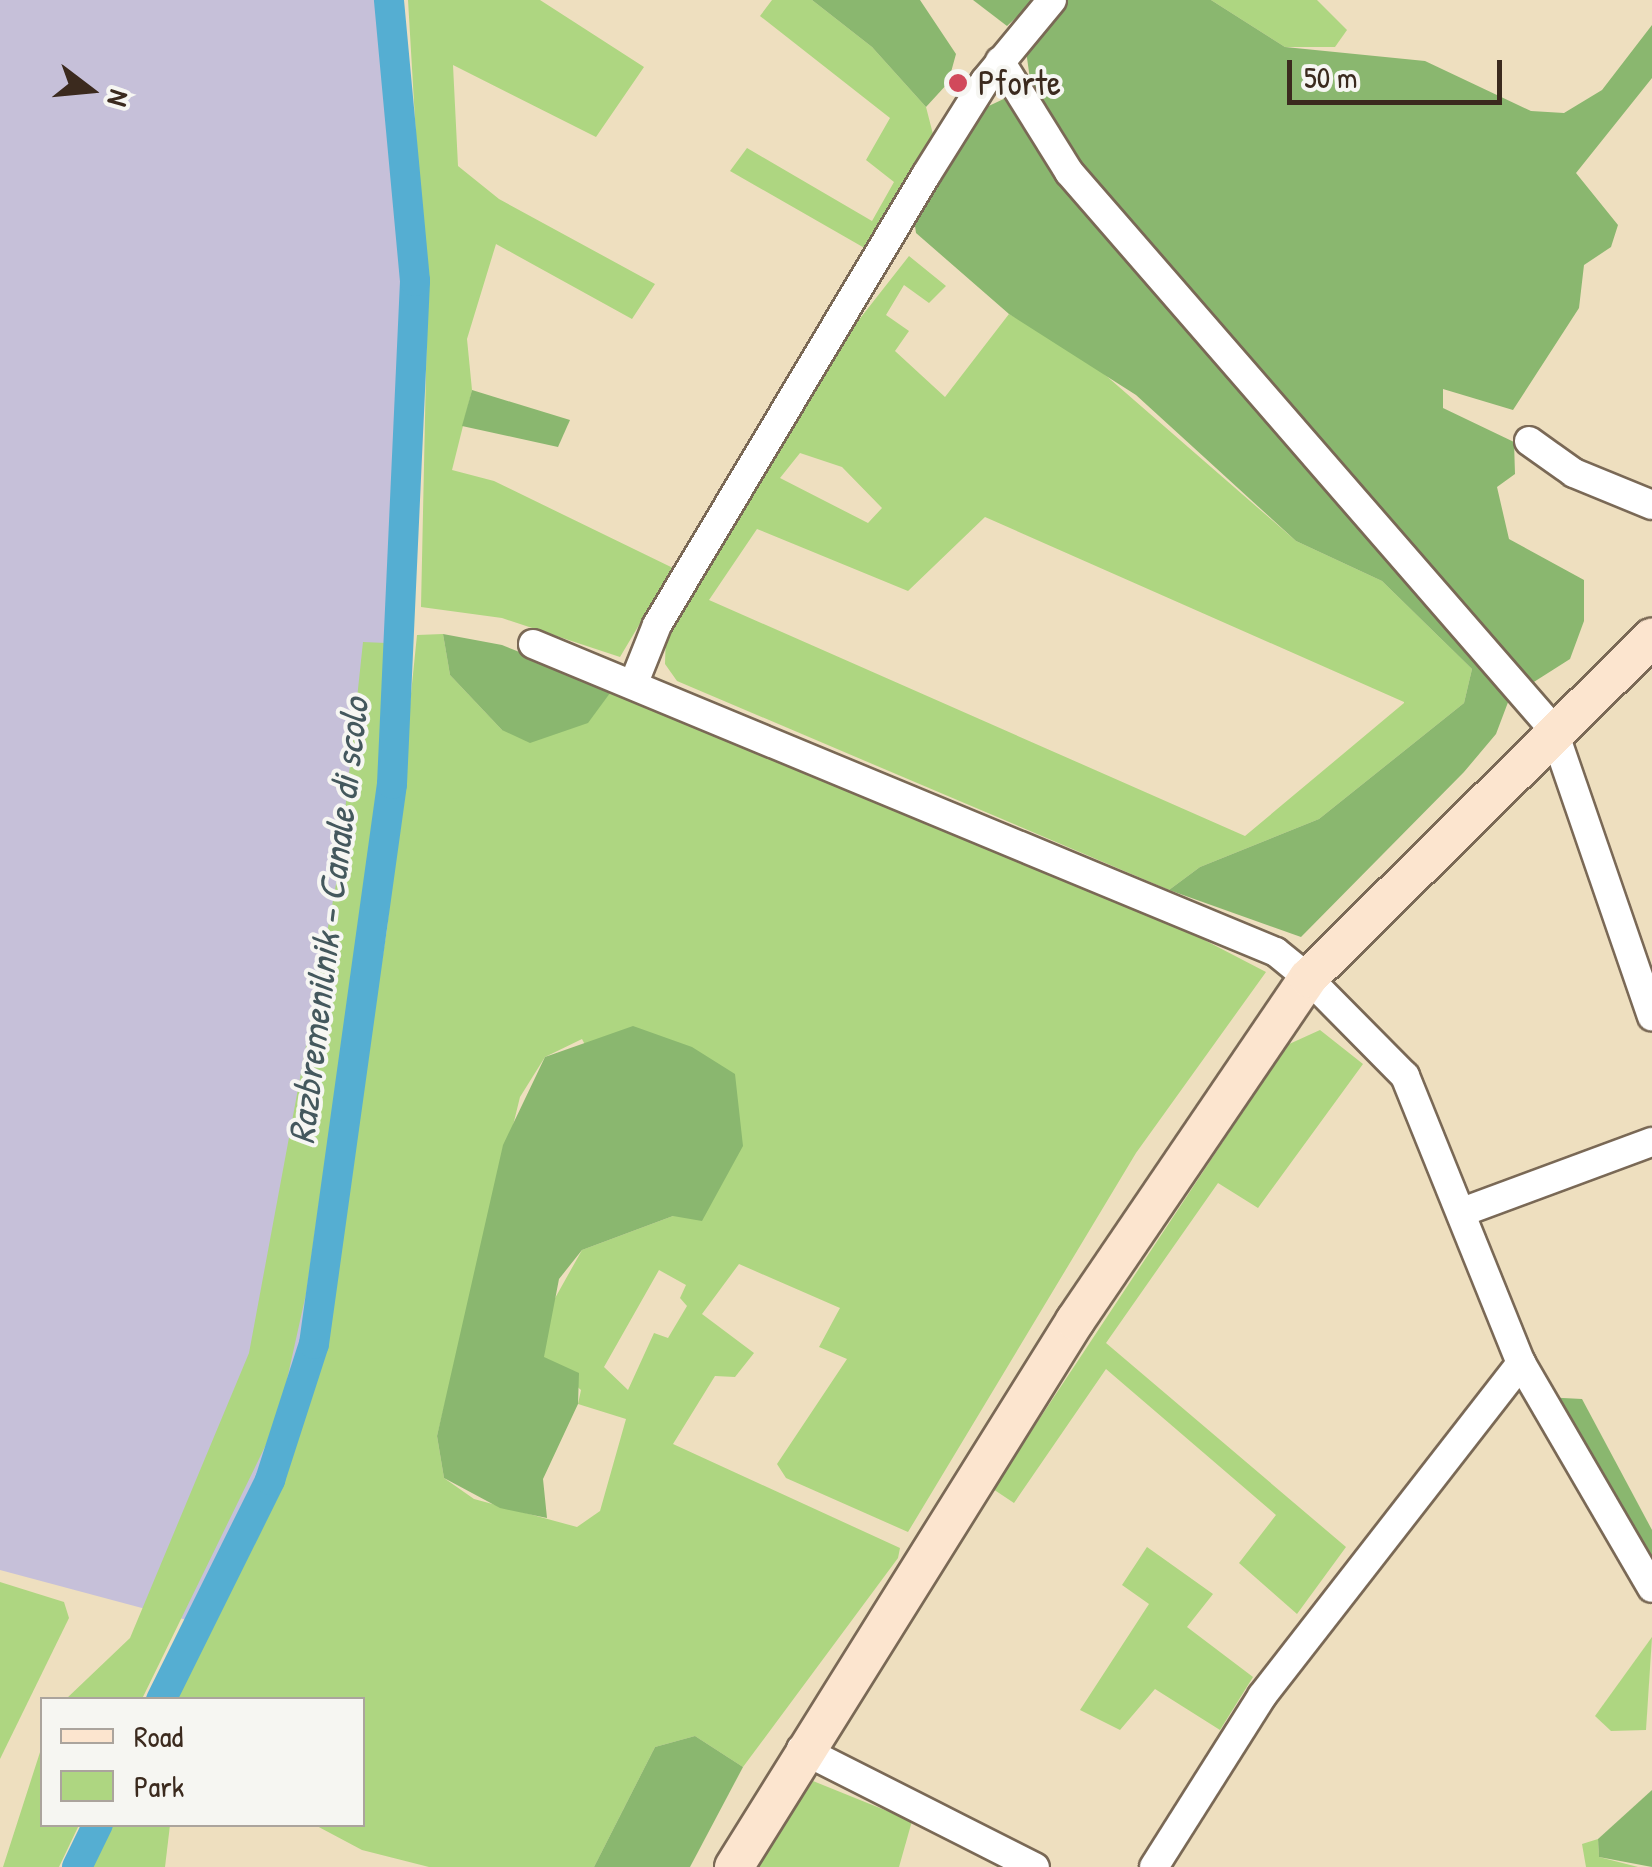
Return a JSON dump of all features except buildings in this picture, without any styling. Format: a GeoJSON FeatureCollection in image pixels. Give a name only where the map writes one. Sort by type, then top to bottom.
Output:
{"type":"FeatureCollection","features":[{"type":"Feature","properties":{"kind":"main road"},"geometry":{"type":"LineString","coordinates":[[734,1867],[802,1748],[1157,1195],[1308,978],[1553,729],[1652,637]]}},
{"type":"Feature","properties":{"kind":"street"},"geometry":{"type":"LineString","coordinates":[[635,680],[657,625],[788,403],[1000,61],[1052,0]]}},
{"type":"Feature","properties":{"kind":"street"},"geometry":{"type":"LineString","coordinates":[[1000,61],[1069,172],[1553,729],[1652,1016]]}},
{"type":"Feature","properties":{"kind":"street"},"geometry":{"type":"LineString","coordinates":[[1529,441],[1574,472],[1652,505]]}},
{"type":"Feature","properties":{"kind":"street"},"geometry":{"type":"LineString","coordinates":[[533,644],[635,680],[1276,952],[1308,978],[1406,1076],[1465,1210],[1522,1362],[1652,1588]]}},
{"type":"Feature","properties":{"kind":"street"},"geometry":{"type":"LineString","coordinates":[[1465,1210],[1652,1142]]}},
{"type":"Feature","properties":{"kind":"street"},"geometry":{"type":"LineString","coordinates":[[1154,1867],[1262,1696],[1522,1362]]}},
{"type":"Feature","properties":{"kind":"street"},"geometry":{"type":"LineString","coordinates":[[802,1748],[1035,1867]]}},
{"type":"Feature","properties":{"kind":"shaded area"},"geometry":{"type":"Polygon","coordinates":[[[0,0],[389,0],[415,281],[392,784],[314,1344],[270,1480],[198,1623],[0,1570],[0,0]]]}},
{"type":"Feature","properties":{"kind":"green space"},"geometry":{"type":"Polygon","coordinates":[[[408,0],[540,0],[644,67],[596,137],[453,65],[458,166],[499,199],[655,284],[632,319],[496,244],[467,339],[472,390],[452,470],[494,481],[673,568],[620,657],[502,618],[421,607],[427,324],[408,0]]]}},
{"type":"Feature","properties":{"kind":"green space"},"geometry":{"type":"Polygon","coordinates":[[[772,0],[812,0],[872,47],[926,107],[934,138],[868,250],[730,171],[747,148],[872,221],[894,182],[866,160],[890,118],[760,16],[772,0]]]}},
{"type":"Feature","properties":{"kind":"green space"},"geometry":{"type":"Polygon","coordinates":[[[812,0],[920,0],[956,54],[948,83],[926,107],[872,47],[812,0]]]}},
{"type":"Feature","properties":{"kind":"green space"},"geometry":{"type":"Polygon","coordinates":[[[973,0],[1035,0],[1007,26],[973,0]]]}},
{"type":"Feature","properties":{"kind":"green space"},"geometry":{"type":"Polygon","coordinates":[[[1063,0],[1211,0],[1285,47],[1425,61],[1531,111],[1564,113],[1602,90],[1652,25],[1652,78],[1576,173],[1618,225],[1611,247],[1584,265],[1579,308],[1513,410],[1443,389],[1443,408],[1514,442],[1515,474],[1497,487],[1509,539],[1584,580],[1584,621],[1570,659],[1510,697],[1496,734],[1464,772],[1301,937],[1169,890],[1200,867],[1319,819],[1464,703],[1472,669],[1382,581],[1296,541],[1136,395],[1009,314],[916,233],[914,219],[978,111],[1031,86],[1026,51],[1063,0]]]}},
{"type":"Feature","properties":{"kind":"green space"},"geometry":{"type":"Polygon","coordinates":[[[1211,0],[1317,0],[1347,30],[1335,47],[1285,47],[1211,0]]]}},
{"type":"Feature","properties":{"kind":"green space"},"geometry":{"type":"Polygon","coordinates":[[[909,256],[946,286],[929,303],[904,285],[886,315],[909,331],[895,351],[945,397],[1009,314],[1080,353],[1296,541],[1382,581],[1472,669],[1464,703],[1319,819],[1200,867],[1169,890],[677,681],[665,664],[666,631],[829,358],[909,256]],[[800,453],[780,478],[868,523],[882,508],[842,467],[800,453]],[[985,517],[908,591],[757,529],[709,600],[1245,836],[1404,703],[1404,702],[985,517]]]}},
{"type":"Feature","properties":{"kind":"green space"},"geometry":{"type":"Polygon","coordinates":[[[472,390],[570,420],[558,447],[462,426],[472,390]]]}},
{"type":"Feature","properties":{"kind":"green space"},"geometry":{"type":"Polygon","coordinates":[[[443,634],[450,675],[502,730],[613,689],[1162,918],[1266,972],[1136,1153],[908,1532],[786,1478],[777,1464],[847,1359],[819,1347],[840,1308],[739,1264],[702,1314],[754,1353],[735,1377],[715,1376],[673,1444],[900,1548],[898,1558],[743,1767],[695,1736],[655,1747],[594,1867],[429,1867],[362,1850],[319,1827],[365,1827],[365,1697],[174,1697],[281,1483],[313,1393],[387,929],[417,635],[443,634]],[[582,1039],[545,1057],[520,1097],[437,1436],[444,1478],[474,1499],[577,1527],[600,1511],[626,1419],[578,1404],[581,1390],[544,1358],[545,1316],[582,1250],[673,1216],[582,1039]],[[659,1270],[604,1367],[628,1390],[654,1333],[668,1338],[687,1306],[680,1298],[686,1285],[659,1270]]]}},
{"type":"Feature","properties":{"kind":"green space"},"geometry":{"type":"Polygon","coordinates":[[[443,634],[502,645],[613,689],[588,723],[530,743],[502,730],[450,675],[443,634]]]}},
{"type":"Feature","properties":{"kind":"green space"},"geometry":{"type":"Polygon","coordinates":[[[363,642],[386,643],[379,786],[306,1294],[278,1420],[143,1697],[68,1697],[130,1638],[249,1353],[339,868],[363,642]]]}},
{"type":"Feature","properties":{"kind":"green space"},"geometry":{"type":"Polygon","coordinates":[[[633,1026],[692,1047],[735,1074],[743,1146],[702,1221],[673,1216],[582,1250],[559,1279],[544,1357],[579,1373],[578,1404],[543,1479],[547,1518],[500,1508],[444,1478],[437,1436],[503,1145],[545,1057],[633,1026]]]}},
{"type":"Feature","properties":{"kind":"green space"},"geometry":{"type":"Polygon","coordinates":[[[1320,1030],[1363,1064],[1258,1208],[1218,1183],[1106,1343],[1346,1547],[1297,1614],[1239,1563],[1276,1515],[1106,1369],[1014,1503],[993,1489],[1287,1045],[1320,1030]]]}},
{"type":"Feature","properties":{"kind":"green space"},"geometry":{"type":"Polygon","coordinates":[[[1544,1397],[1582,1399],[1652,1530],[1652,1563],[1544,1397]]]}},
{"type":"Feature","properties":{"kind":"green space"},"geometry":{"type":"Polygon","coordinates":[[[1147,1547],[1213,1594],[1187,1627],[1253,1677],[1220,1730],[1155,1689],[1120,1730],[1080,1710],[1149,1604],[1122,1585],[1147,1547]]]}},
{"type":"Feature","properties":{"kind":"green space"},"geometry":{"type":"Polygon","coordinates":[[[0,1582],[64,1602],[69,1618],[0,1759],[0,1582]]]}},
{"type":"Feature","properties":{"kind":"green space"},"geometry":{"type":"Polygon","coordinates":[[[1652,1637],[1646,1730],[1611,1731],[1595,1716],[1652,1637]]]}},
{"type":"Feature","properties":{"kind":"green space"},"geometry":{"type":"Polygon","coordinates":[[[695,1736],[743,1767],[690,1867],[594,1867],[655,1747],[695,1736]]]}},
{"type":"Feature","properties":{"kind":"green space"},"geometry":{"type":"Polygon","coordinates":[[[40,1752],[40,1827],[78,1827],[59,1867],[3,1867],[40,1752]]]}},
{"type":"Feature","properties":{"kind":"green space"},"geometry":{"type":"Polygon","coordinates":[[[813,1781],[912,1821],[899,1867],[757,1867],[813,1781]]]}},
{"type":"Feature","properties":{"kind":"green space"},"geometry":{"type":"Polygon","coordinates":[[[1652,1790],[1652,1867],[1599,1857],[1598,1839],[1652,1790]]]}},
{"type":"Feature","properties":{"kind":"green space"},"geometry":{"type":"Polygon","coordinates":[[[105,1827],[170,1827],[165,1867],[83,1867],[105,1827]]]}},
{"type":"Feature","properties":{"kind":"green space"},"geometry":{"type":"Polygon","coordinates":[[[1598,1839],[1599,1857],[1638,1867],[1586,1867],[1582,1844],[1598,1839]]]}},
{"type":"Feature","properties":{"kind":"waterway","name":"Razbremenilnik - Canale di scolo"},"geometry":{"type":"LineString","coordinates":[[162,1697],[270,1480],[314,1344],[392,784],[415,281],[389,0]]}},
{"type":"Feature","properties":{"kind":"waterway","name":"Razbremenilnik - Canale di scolo"},"geometry":{"type":"LineString","coordinates":[[77,1867],[97,1827]]}},
{"type":"Feature","properties":{"kind":"place","name":"Pforte"},"geometry":{"type":"Point","coordinates":[958,83]}}]}
